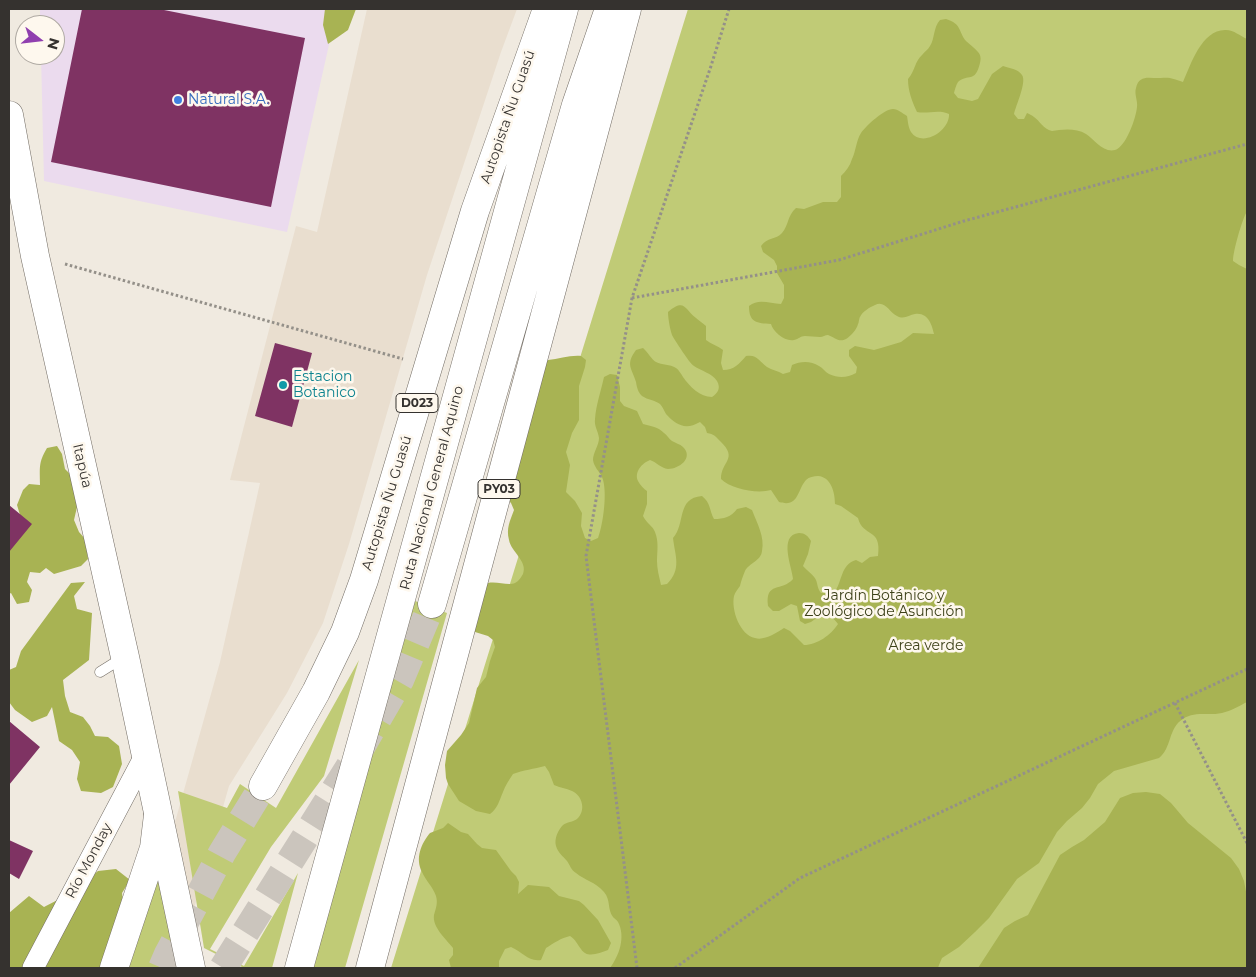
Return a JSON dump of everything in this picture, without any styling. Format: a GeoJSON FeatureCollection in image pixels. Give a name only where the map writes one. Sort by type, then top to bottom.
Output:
{"type":"FeatureCollection","features":[{"type":"Feature","properties":{"kind":"main road","name":"Autopista Ñu Guasú"},"geometry":{"type":"LineString","coordinates":[[263,786],[316,692],[345,632],[364,580],[475,211],[547,9]]}},
{"type":"Feature","properties":{"kind":"main road","name":"Ruta Nacional General Aquino"},"geometry":{"type":"LineString","coordinates":[[300,968],[564,9]]}},
{"type":"Feature","properties":{"kind":"main road"},"geometry":{"type":"LineString","coordinates":[[432,604],[574,114],[609,9]]}},
{"type":"Feature","properties":{"kind":"main road","name":"PY03"},"geometry":{"type":"LineString","coordinates":[[370,968],[627,9]]}},
{"type":"Feature","properties":{"kind":"main road","name":"Itapúa"},"geometry":{"type":"LineString","coordinates":[[9,115],[35,256],[125,657],[190,968]]}},
{"type":"Feature","properties":{"kind":"main road"},"geometry":{"type":"LineString","coordinates":[[114,968],[154,848],[158,815]]}},
{"type":"Feature","properties":{"kind":"street","name":"Río Monday"},"geometry":{"type":"LineString","coordinates":[[33,968],[146,754]]}},
{"type":"Feature","properties":{"kind":"lane"},"geometry":{"type":"LineString","coordinates":[[100,672],[125,657]]}},
{"type":"Feature","properties":{"kind":"path"},"geometry":{"type":"LineString","coordinates":[[637,968],[586,556],[632,298],[729,9]]}},
{"type":"Feature","properties":{"kind":"path"},"geometry":{"type":"LineString","coordinates":[[632,298],[839,260],[964,221],[1247,144]]}},
{"type":"Feature","properties":{"kind":"path"},"geometry":{"type":"LineString","coordinates":[[35,256],[428,366]]}},
{"type":"Feature","properties":{"kind":"path"},"geometry":{"type":"LineString","coordinates":[[675,968],[800,878],[1247,669]]}},
{"type":"Feature","properties":{"kind":"path"},"geometry":{"type":"LineString","coordinates":[[1175,703],[1247,843]]}},
{"type":"Feature","properties":{"kind":"shaded area","name":"Natural S.A."},"geometry":{"type":"Polygon","coordinates":[[[40,9],[337,9],[287,232],[44,181],[41,65],[65,65],[65,15],[40,15],[40,9]]]}},
{"type":"Feature","properties":{"kind":"shaded area"},"geometry":{"type":"Polygon","coordinates":[[[367,9],[517,9],[427,275],[349,544],[323,623],[287,693],[229,786],[177,968],[134,968],[220,662],[260,483],[230,480],[296,226],[317,232],[367,9]]]}},
{"type":"Feature","properties":{"kind":"green space"},"geometry":{"type":"Polygon","coordinates":[[[325,9],[356,9],[348,30],[328,44],[323,25],[325,9]]]}},
{"type":"Feature","properties":{"kind":"green space","name":"Jardín Botánico y Zoológico de Asunción"},"geometry":{"type":"Polygon","coordinates":[[[688,9],[1247,9],[1247,968],[391,968],[688,9]]]}},
{"type":"Feature","properties":{"kind":"green space","name":"Jardín Botánico y Zoológico de Asunción"},"geometry":{"type":"Polygon","coordinates":[[[946,19],[955,23],[966,41],[980,54],[980,63],[976,74],[957,83],[954,93],[958,98],[972,101],[978,99],[992,74],[1003,66],[1013,69],[1018,71],[1023,78],[1014,114],[1018,119],[1024,119],[1027,113],[1049,130],[1080,131],[1103,148],[1111,150],[1119,148],[1130,132],[1136,112],[1136,90],[1140,80],[1146,78],[1167,78],[1183,82],[1198,49],[1210,35],[1218,31],[1232,31],[1247,39],[1247,211],[1234,250],[1233,261],[1247,269],[1247,702],[1225,712],[1197,714],[1183,719],[1175,727],[1166,749],[1159,758],[1114,771],[1098,784],[1082,808],[1057,832],[1039,863],[1017,879],[989,918],[959,947],[942,958],[938,968],[610,968],[619,952],[621,934],[618,922],[611,914],[608,898],[597,886],[574,872],[559,853],[556,846],[556,838],[561,827],[577,819],[582,812],[579,796],[572,791],[554,785],[545,766],[513,774],[497,807],[490,814],[476,811],[459,801],[446,778],[447,751],[469,723],[477,688],[486,677],[495,647],[493,640],[488,636],[475,632],[471,627],[474,607],[488,583],[512,584],[518,581],[523,574],[523,565],[510,544],[508,536],[508,528],[514,510],[506,498],[543,365],[548,360],[573,356],[581,356],[586,360],[579,386],[579,420],[572,433],[566,452],[570,465],[566,492],[575,501],[582,513],[581,526],[585,538],[591,541],[598,538],[604,508],[604,483],[593,460],[599,438],[595,422],[596,408],[604,377],[610,374],[617,375],[620,387],[620,401],[624,406],[637,411],[643,424],[659,429],[672,441],[682,446],[687,455],[684,462],[672,469],[665,468],[650,460],[644,463],[637,474],[639,482],[647,491],[647,504],[643,516],[654,530],[656,536],[657,567],[661,585],[667,584],[675,573],[676,562],[673,538],[688,501],[702,496],[708,504],[714,519],[727,517],[737,509],[746,507],[752,510],[760,530],[763,546],[757,560],[745,571],[734,596],[735,615],[741,627],[750,636],[759,639],[770,636],[784,628],[790,631],[804,645],[819,641],[832,632],[838,624],[830,616],[822,614],[805,624],[800,621],[797,606],[791,604],[779,611],[773,611],[768,606],[769,593],[793,579],[788,552],[789,539],[799,533],[805,534],[809,538],[811,541],[803,566],[815,578],[821,593],[834,593],[844,569],[851,562],[856,560],[862,563],[870,557],[878,556],[875,537],[860,524],[858,518],[835,504],[831,486],[822,477],[815,476],[807,479],[797,497],[786,503],[779,502],[771,490],[744,490],[725,483],[721,479],[729,456],[725,447],[714,436],[707,433],[705,427],[700,422],[690,426],[682,426],[666,414],[660,404],[642,396],[638,390],[630,363],[636,350],[643,348],[656,362],[677,369],[699,393],[708,397],[716,394],[719,388],[717,381],[692,364],[672,335],[668,312],[681,305],[706,326],[706,340],[723,350],[721,363],[723,370],[733,368],[746,356],[753,356],[758,358],[767,367],[783,374],[790,372],[792,365],[806,362],[816,364],[832,375],[846,377],[856,373],[857,367],[849,356],[849,350],[855,346],[874,350],[901,342],[913,333],[934,334],[931,323],[923,315],[915,314],[900,317],[884,305],[878,304],[862,313],[855,330],[846,339],[839,340],[828,335],[820,337],[803,336],[796,340],[791,340],[780,336],[771,324],[752,319],[749,306],[757,302],[781,304],[784,298],[784,285],[777,273],[777,266],[774,260],[763,252],[761,246],[766,241],[782,233],[796,208],[804,209],[823,202],[837,202],[841,197],[841,176],[850,164],[861,133],[871,122],[893,109],[907,116],[910,130],[916,137],[928,138],[945,126],[949,114],[917,112],[911,96],[908,79],[920,57],[930,46],[938,23],[940,20],[946,19]]]}},
{"type":"Feature","properties":{"kind":"green space"},"geometry":{"type":"Polygon","coordinates":[[[57,446],[62,454],[65,469],[70,474],[77,507],[74,520],[79,532],[86,540],[88,559],[81,566],[54,574],[46,568],[40,573],[30,572],[27,582],[32,590],[29,602],[17,604],[11,593],[9,594],[9,542],[20,515],[17,505],[23,490],[29,484],[40,485],[42,458],[47,448],[57,446]]]}},
{"type":"Feature","properties":{"kind":"green space"},"geometry":{"type":"Polygon","coordinates":[[[85,582],[74,596],[77,609],[92,613],[89,660],[63,680],[70,712],[83,717],[95,736],[108,737],[119,746],[122,764],[113,787],[101,793],[81,791],[77,779],[80,762],[72,750],[59,741],[52,707],[47,716],[32,722],[15,710],[9,702],[9,670],[16,667],[21,651],[71,583],[85,582]]]}},
{"type":"Feature","properties":{"kind":"green space"},"geometry":{"type":"Polygon","coordinates":[[[415,601],[447,613],[345,968],[313,968],[415,601]]]}},
{"type":"Feature","properties":{"kind":"green space"},"geometry":{"type":"Polygon","coordinates":[[[359,660],[324,776],[271,847],[210,949],[244,966],[298,873],[272,968],[242,968],[204,948],[178,791],[227,808],[240,784],[276,808],[359,660]]]}},
{"type":"Feature","properties":{"kind":"green space"},"geometry":{"type":"Polygon","coordinates":[[[1133,793],[1160,794],[1171,803],[1188,823],[1231,858],[1239,869],[1244,881],[1247,897],[1247,968],[978,968],[1004,928],[1028,915],[1060,855],[1084,840],[1105,822],[1120,798],[1133,793]]]}},
{"type":"Feature","properties":{"kind":"green space"},"geometry":{"type":"Polygon","coordinates":[[[448,823],[461,832],[468,834],[482,848],[496,850],[519,882],[518,894],[528,885],[549,887],[559,896],[579,901],[598,920],[611,943],[608,950],[590,955],[586,954],[570,936],[546,948],[541,960],[533,960],[511,947],[505,949],[499,961],[499,968],[451,968],[449,960],[453,955],[453,948],[435,924],[436,896],[422,872],[419,862],[420,851],[427,837],[430,833],[443,828],[448,823]]]}},
{"type":"Feature","properties":{"kind":"green space"},"geometry":{"type":"Polygon","coordinates":[[[116,869],[130,880],[122,893],[124,909],[103,968],[9,968],[9,913],[29,896],[44,907],[73,892],[98,871],[116,869]]]}},
{"type":"Feature","properties":{"kind":"green space"},"geometry":{"type":"Polygon","coordinates":[[[158,873],[183,968],[126,968],[158,873]]]}},
{"type":"Feature","properties":{"kind":"building","name":"Natural S.A."},"geometry":{"type":"Polygon","coordinates":[[[82,9],[159,9],[305,38],[271,207],[51,162],[82,9]]]}},
{"type":"Feature","properties":{"kind":"building","name":"Estacion Botanico"},"geometry":{"type":"Polygon","coordinates":[[[275,343],[312,353],[292,427],[255,416],[275,343]]]}},
{"type":"Feature","properties":{"kind":"building"},"geometry":{"type":"Polygon","coordinates":[[[9,505],[32,524],[9,552],[9,505]]]}},
{"type":"Feature","properties":{"kind":"building"},"geometry":{"type":"Polygon","coordinates":[[[9,721],[40,747],[9,785],[9,721]]]}},
{"type":"Feature","properties":{"kind":"building"},"geometry":{"type":"Polygon","coordinates":[[[9,840],[33,851],[19,879],[9,873],[9,840]]]}},
{"type":"Feature","properties":{"kind":"tunnel"},"geometry":{"type":"LineString","coordinates":[[223,968],[353,761],[400,680],[432,604]]}},
{"type":"Feature","properties":{"kind":"tunnel"},"geometry":{"type":"LineString","coordinates":[[162,968],[222,853],[263,786]]}},
{"type":"Feature","properties":{"kind":"place","name":"Natural S.A."},"geometry":{"type":"Point","coordinates":[178,100]}},
{"type":"Feature","properties":{"kind":"place","name":"Estacion Botanico"},"geometry":{"type":"Point","coordinates":[283,385]}},
{"type":"Feature","properties":{"kind":"park label","name":"Area verde"},"geometry":{"type":"Point","coordinates":[926,646]}}]}
